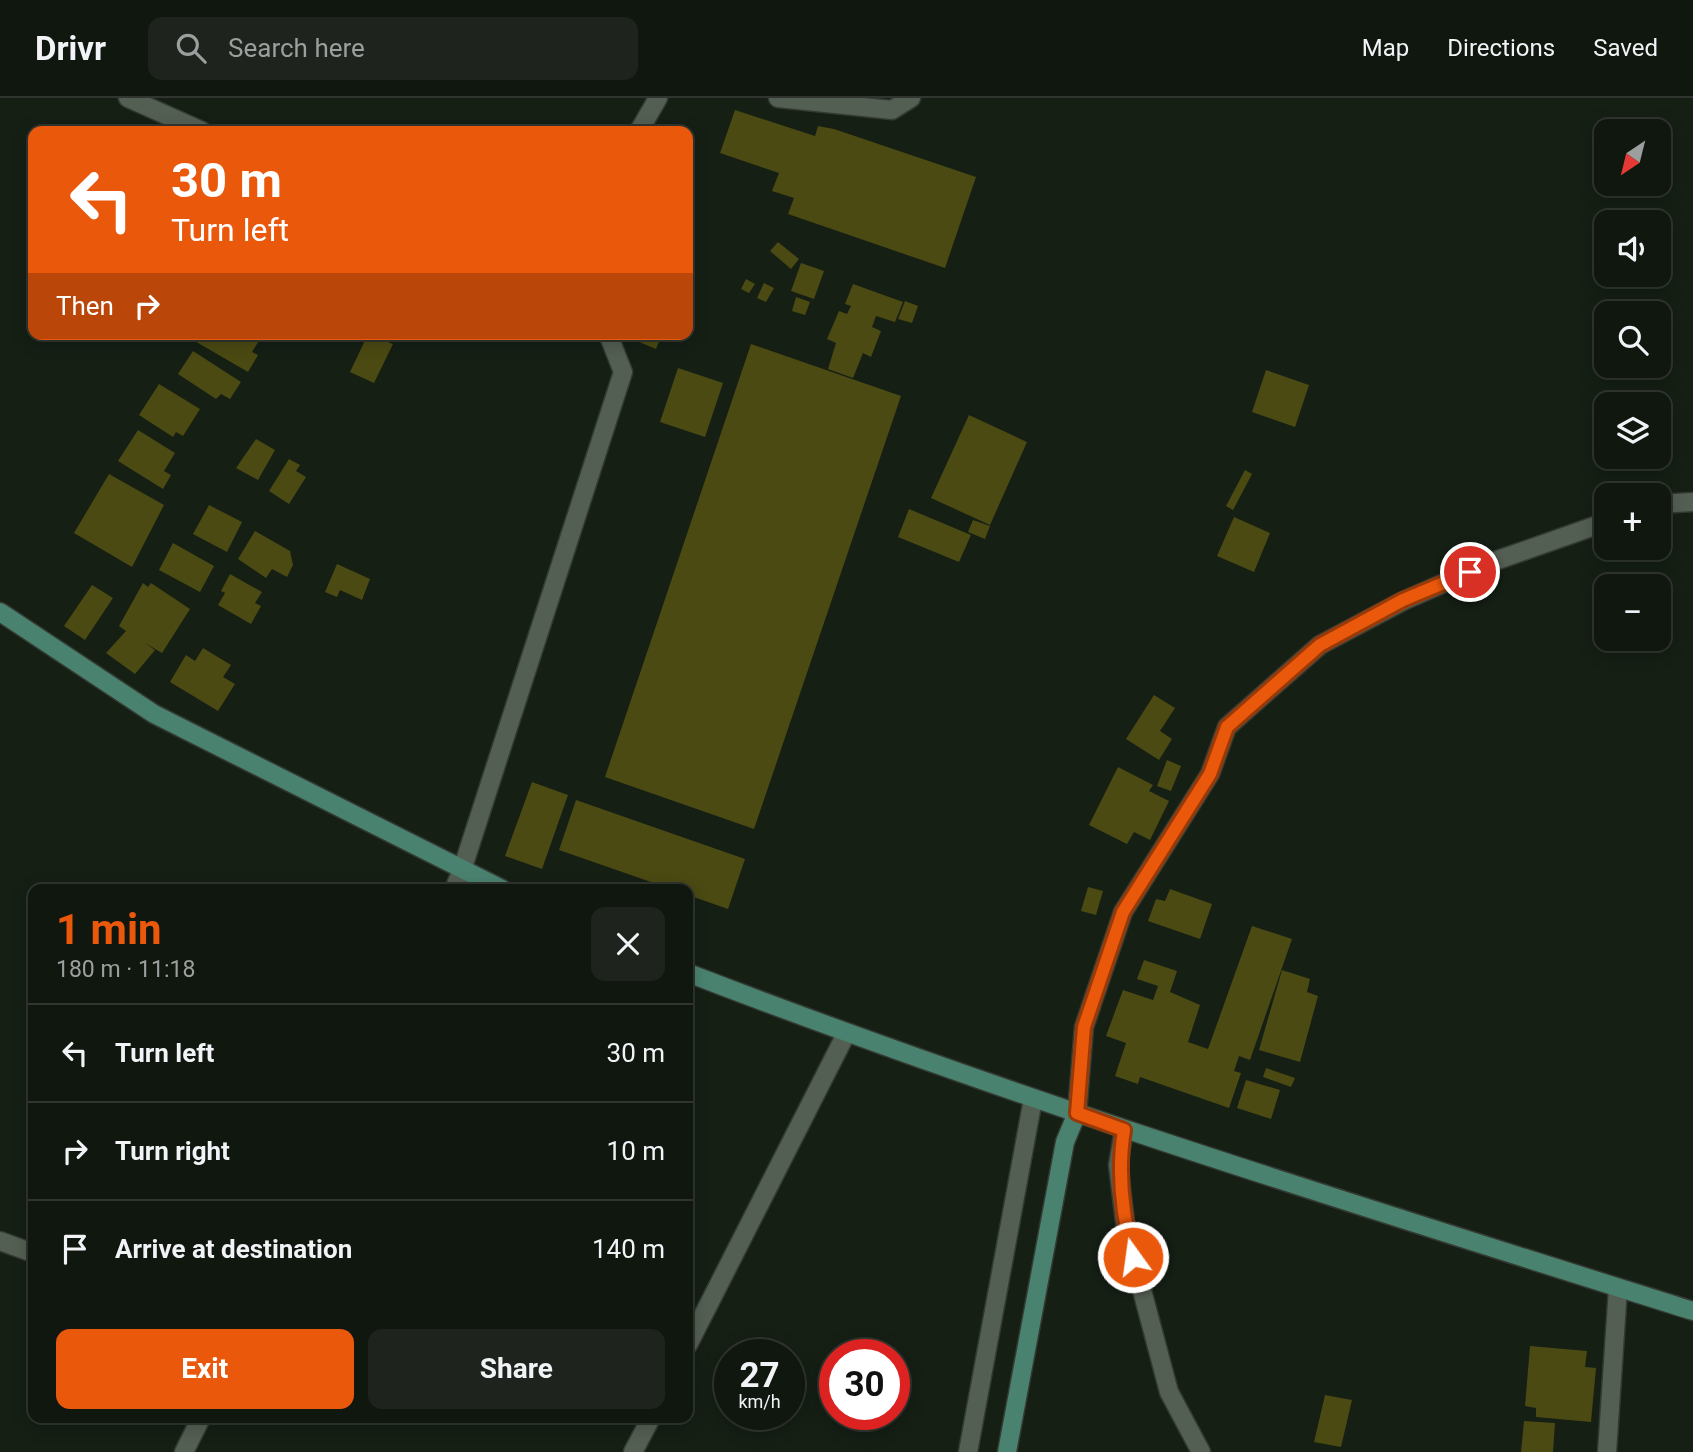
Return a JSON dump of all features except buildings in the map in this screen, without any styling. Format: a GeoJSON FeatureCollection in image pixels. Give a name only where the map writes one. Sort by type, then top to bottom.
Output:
{"type":"FeatureCollection","features":[{"type":"Feature","properties":{"kind":"street"},"geometry":{"type":"LineString","coordinates":[[128,98],[191,126]]}},
{"type":"Feature","properties":{"kind":"street"},"geometry":{"type":"LineString","coordinates":[[642,126],[658,98]]}},
{"type":"Feature","properties":{"kind":"street"},"geometry":{"type":"LineString","coordinates":[[778,98],[892,110],[911,98]]}},
{"type":"Feature","properties":{"kind":"street"},"geometry":{"type":"LineString","coordinates":[[456,884],[623,372],[610,340]]}},
{"type":"Feature","properties":{"kind":"street"},"geometry":{"type":"LineString","coordinates":[[1671,503],[1693,502]]}},
{"type":"Feature","properties":{"kind":"street"},"geometry":{"type":"LineString","coordinates":[[1007,1452],[1065,1142],[1077,1113],[1084,1027],[1123,912],[1210,774],[1227,727],[1320,645],[1403,600],[1492,562],[1594,526]]}},
{"type":"Feature","properties":{"kind":"street"},"geometry":{"type":"LineString","coordinates":[[0,612],[154,714],[492,884]]}},
{"type":"Feature","properties":{"kind":"street"},"geometry":{"type":"LineString","coordinates":[[693,975],[846,1034],[1124,1130],[1693,1311]]}},
{"type":"Feature","properties":{"kind":"street"},"geometry":{"type":"LineString","coordinates":[[693,1335],[846,1034]]}},
{"type":"Feature","properties":{"kind":"street"},"geometry":{"type":"LineString","coordinates":[[968,1452],[1033,1099]]}},
{"type":"Feature","properties":{"kind":"street"},"geometry":{"type":"LineString","coordinates":[[1124,1130],[1118,1165],[1126,1230],[1169,1392],[1200,1452]]}},
{"type":"Feature","properties":{"kind":"street"},"geometry":{"type":"LineString","coordinates":[[0,1241],[28,1251]]}},
{"type":"Feature","properties":{"kind":"street"},"geometry":{"type":"LineString","coordinates":[[1607,1452],[1618,1288]]}},
{"type":"Feature","properties":{"kind":"street"},"geometry":{"type":"LineString","coordinates":[[184,1452],[198,1423]]}},
{"type":"Feature","properties":{"kind":"street"},"geometry":{"type":"LineString","coordinates":[[633,1452],[648,1423]]}},
{"type":"Feature","properties":{"kind":"route"},"geometry":{"type":"LineString","coordinates":[[1133,1257],[1126,1230],[1118,1165],[1124,1130],[1077,1113],[1084,1027],[1123,912],[1210,774],[1227,727],[1320,645],[1403,600],[1470,572]]}}]}
